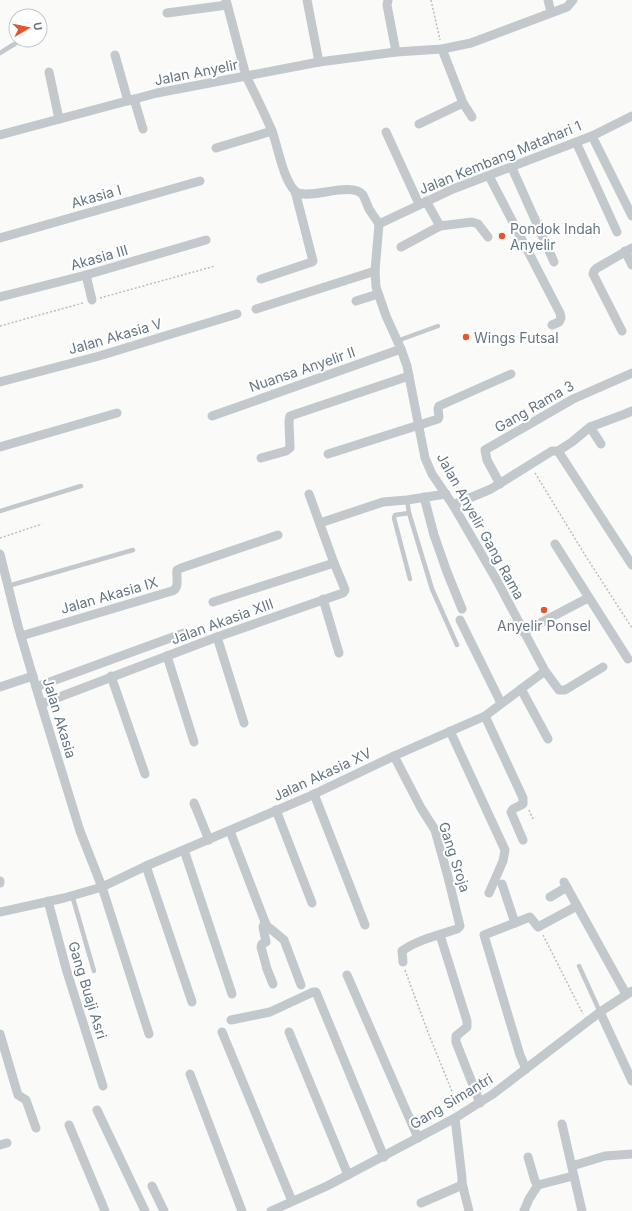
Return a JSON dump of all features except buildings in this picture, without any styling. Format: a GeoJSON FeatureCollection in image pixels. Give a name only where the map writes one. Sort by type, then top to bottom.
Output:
{"type":"FeatureCollection","features":[{"type":"Feature","properties":{"kind":"street"},"geometry":{"type":"LineString","coordinates":[[307,0],[319,62]]}},
{"type":"Feature","properties":{"kind":"street"},"geometry":{"type":"LineString","coordinates":[[388,0],[387,5],[396,52]]}},
{"type":"Feature","properties":{"kind":"street"},"geometry":{"type":"LineString","coordinates":[[548,0],[551,12]]}},
{"type":"Feature","properties":{"kind":"street"},"geometry":{"type":"LineString","coordinates":[[168,13],[226,2],[246,76],[319,62],[396,52],[442,49],[476,41],[567,7],[573,0]]}},
{"type":"Feature","properties":{"kind":"street"},"geometry":{"type":"LineString","coordinates":[[442,49],[463,103],[472,117]]}},
{"type":"Feature","properties":{"kind":"street"},"geometry":{"type":"LineString","coordinates":[[115,55],[143,129]]}},
{"type":"Feature","properties":{"kind":"street"},"geometry":{"type":"LineString","coordinates":[[49,72],[59,119]]}},
{"type":"Feature","properties":{"kind":"street","name":"Jalan Anyelir"},"geometry":{"type":"LineString","coordinates":[[0,135],[157,93],[246,76],[272,132],[286,174],[295,190],[313,261],[261,279]]}},
{"type":"Feature","properties":{"kind":"street"},"geometry":{"type":"LineString","coordinates":[[420,124],[463,103]]}},
{"type":"Feature","properties":{"kind":"street","name":"Jalan Kembang Matahari 1"},"geometry":{"type":"LineString","coordinates":[[379,224],[423,203],[592,136],[632,116]]}},
{"type":"Feature","properties":{"kind":"street"},"geometry":{"type":"LineString","coordinates":[[216,148],[272,132]]}},
{"type":"Feature","properties":{"kind":"street"},"geometry":{"type":"LineString","coordinates":[[386,132],[423,203],[440,226]]}},
{"type":"Feature","properties":{"kind":"street"},"geometry":{"type":"LineString","coordinates":[[592,136],[632,216]]}},
{"type":"Feature","properties":{"kind":"street"},"geometry":{"type":"LineString","coordinates":[[576,142],[617,232]]}},
{"type":"Feature","properties":{"kind":"street"},"geometry":{"type":"LineString","coordinates":[[512,168],[554,262]]}},
{"type":"Feature","properties":{"kind":"street"},"geometry":{"type":"LineString","coordinates":[[489,176],[560,313],[561,318],[559,322],[552,326]]}},
{"type":"Feature","properties":{"kind":"street","name":"Akasia I"},"geometry":{"type":"LineString","coordinates":[[0,238],[200,181]]}},
{"type":"Feature","properties":{"kind":"street"},"geometry":{"type":"LineString","coordinates":[[295,190],[299,193],[308,194],[344,190],[358,191],[362,195],[379,224]]}},
{"type":"Feature","properties":{"kind":"street"},"geometry":{"type":"LineString","coordinates":[[401,247],[440,226],[472,222],[478,224],[488,237]]}},
{"type":"Feature","properties":{"kind":"street","name":"Jalan Anyelir Gang Rama"},"geometry":{"type":"LineString","coordinates":[[379,224],[375,271],[378,294],[399,345],[409,376],[425,458],[432,474],[453,505],[496,579],[545,671],[559,690],[565,690],[603,667]]}},
{"type":"Feature","properties":{"kind":"street","name":"Akasia III"},"geometry":{"type":"LineString","coordinates":[[0,297],[86,275],[206,240]]}},
{"type":"Feature","properties":{"kind":"street"},"geometry":{"type":"LineString","coordinates":[[622,331],[593,274],[597,268],[629,250],[632,265]]}},
{"type":"Feature","properties":{"kind":"street"},"geometry":{"type":"LineString","coordinates":[[256,309],[375,271]]}},
{"type":"Feature","properties":{"kind":"street"},"geometry":{"type":"LineString","coordinates":[[86,275],[92,300]]}},
{"type":"Feature","properties":{"kind":"street"},"geometry":{"type":"LineString","coordinates":[[356,301],[378,294]]}},
{"type":"Feature","properties":{"kind":"street","name":"Jalan Akasia V"},"geometry":{"type":"LineString","coordinates":[[0,382],[99,356],[237,314]]}},
{"type":"Feature","properties":{"kind":"street","name":"Nuansa Anyelir II"},"geometry":{"type":"LineString","coordinates":[[212,416],[399,345]]}},
{"type":"Feature","properties":{"kind":"street","name":"Gang Rama 3"},"geometry":{"type":"LineString","coordinates":[[500,484],[487,460],[485,450],[573,398],[632,373]]}},
{"type":"Feature","properties":{"kind":"street"},"geometry":{"type":"LineString","coordinates":[[328,454],[439,418],[439,406],[511,374]]}},
{"type":"Feature","properties":{"kind":"street"},"geometry":{"type":"LineString","coordinates":[[261,458],[286,451],[290,448],[288,422],[290,416],[409,376]]}},
{"type":"Feature","properties":{"kind":"street"},"geometry":{"type":"LineString","coordinates":[[453,505],[500,484],[552,451],[558,451],[590,427],[632,411]]}},
{"type":"Feature","properties":{"kind":"street"},"geometry":{"type":"LineString","coordinates":[[0,447],[117,413]]}},
{"type":"Feature","properties":{"kind":"street"},"geometry":{"type":"LineString","coordinates":[[590,427],[601,444]]}},
{"type":"Feature","properties":{"kind":"street"},"geometry":{"type":"LineString","coordinates":[[558,451],[632,565]]}},
{"type":"Feature","properties":{"kind":"street","name":"Jalan Akasia XIII"},"geometry":{"type":"LineString","coordinates":[[41,704],[111,676],[217,637],[341,594],[345,590],[309,494]]}},
{"type":"Feature","properties":{"kind":"street"},"geometry":{"type":"LineString","coordinates":[[320,523],[383,502],[446,494]]}},
{"type":"Feature","properties":{"kind":"street"},"geometry":{"type":"LineString","coordinates":[[424,497],[434,535],[462,609]]}},
{"type":"Feature","properties":{"kind":"street","name":"Jalan Akasia IX"},"geometry":{"type":"LineString","coordinates":[[21,636],[172,592],[176,590],[177,586],[177,570],[278,535]]}},
{"type":"Feature","properties":{"kind":"street"},"geometry":{"type":"LineString","coordinates":[[555,544],[628,659]]}},
{"type":"Feature","properties":{"kind":"street","name":"Jalan Akasia"},"geometry":{"type":"LineString","coordinates":[[0,554],[21,636],[80,831],[102,887],[149,1034]]}},
{"type":"Feature","properties":{"kind":"street"},"geometry":{"type":"LineString","coordinates":[[213,602],[334,563]]}},
{"type":"Feature","properties":{"kind":"street"},"geometry":{"type":"LineString","coordinates":[[523,632],[588,598]]}},
{"type":"Feature","properties":{"kind":"street"},"geometry":{"type":"LineString","coordinates":[[324,599],[339,653]]}},
{"type":"Feature","properties":{"kind":"street"},"geometry":{"type":"LineString","coordinates":[[460,620],[501,703]]}},
{"type":"Feature","properties":{"kind":"street"},"geometry":{"type":"LineString","coordinates":[[36,687],[184,632]]}},
{"type":"Feature","properties":{"kind":"street"},"geometry":{"type":"LineString","coordinates":[[217,637],[244,723]]}},
{"type":"Feature","properties":{"kind":"street"},"geometry":{"type":"LineString","coordinates":[[167,656],[194,742]]}},
{"type":"Feature","properties":{"kind":"street","name":"Jalan Akasia XV"},"geometry":{"type":"LineString","coordinates":[[0,912],[72,896],[102,887],[146,866],[314,794],[484,716],[545,671]]}},
{"type":"Feature","properties":{"kind":"street"},"geometry":{"type":"LineString","coordinates":[[0,687],[33,676]]}},
{"type":"Feature","properties":{"kind":"street"},"geometry":{"type":"LineString","coordinates":[[111,676],[145,774]]}},
{"type":"Feature","properties":{"kind":"street"},"geometry":{"type":"LineString","coordinates":[[521,689],[548,739]]}},
{"type":"Feature","properties":{"kind":"street"},"geometry":{"type":"LineString","coordinates":[[484,716],[522,798],[523,804],[513,809],[511,812],[523,840]]}},
{"type":"Feature","properties":{"kind":"street"},"geometry":{"type":"LineString","coordinates":[[450,731],[505,850],[503,861],[489,893]]}},
{"type":"Feature","properties":{"kind":"street","name":"Gang Sroja"},"geometry":{"type":"LineString","coordinates":[[394,756],[421,808],[435,830],[452,891],[460,926],[457,929],[440,935]]}},
{"type":"Feature","properties":{"kind":"street"},"geometry":{"type":"LineString","coordinates":[[314,794],[365,925]]}},
{"type":"Feature","properties":{"kind":"street"},"geometry":{"type":"LineString","coordinates":[[194,803],[209,840]]}},
{"type":"Feature","properties":{"kind":"street"},"geometry":{"type":"LineString","coordinates":[[276,810],[312,903]]}},
{"type":"Feature","properties":{"kind":"street"},"geometry":{"type":"LineString","coordinates":[[230,831],[265,922],[267,926],[284,940],[301,985]]}},
{"type":"Feature","properties":{"kind":"street"},"geometry":{"type":"LineString","coordinates":[[184,850],[232,994]]}},
{"type":"Feature","properties":{"kind":"street"},"geometry":{"type":"LineString","coordinates":[[146,866],[192,1002]]}},
{"type":"Feature","properties":{"kind":"street"},"geometry":{"type":"LineString","coordinates":[[502,884],[515,923]]}},
{"type":"Feature","properties":{"kind":"street"},"geometry":{"type":"LineString","coordinates":[[550,897],[565,884],[629,992]]}},
{"type":"Feature","properties":{"kind":"street","name":"Gang Buaji Asri"},"geometry":{"type":"LineString","coordinates":[[48,901],[68,972],[104,1086]]}},
{"type":"Feature","properties":{"kind":"street"},"geometry":{"type":"LineString","coordinates":[[526,1069],[520,1055],[484,935],[530,917],[538,927],[577,906]]}},
{"type":"Feature","properties":{"kind":"street"},"geometry":{"type":"LineString","coordinates":[[265,922],[263,927],[266,942],[262,944],[261,947],[273,984]]}},
{"type":"Feature","properties":{"kind":"street"},"geometry":{"type":"LineString","coordinates":[[403,962],[402,951],[404,949],[440,935],[468,1021],[467,1027],[456,1036],[456,1042],[480,1103]]}},
{"type":"Feature","properties":{"kind":"street"},"geometry":{"type":"LineString","coordinates":[[347,975],[418,1138]]}},
{"type":"Feature","properties":{"kind":"street"},"geometry":{"type":"LineString","coordinates":[[230,1020],[270,1012],[316,992],[384,1157]]}},
{"type":"Feature","properties":{"kind":"street","name":"Gang Simantri"},"geometry":{"type":"LineString","coordinates":[[271,1211],[384,1157],[459,1116],[480,1103],[600,1012],[629,992]]}},
{"type":"Feature","properties":{"kind":"street"},"geometry":{"type":"LineString","coordinates":[[600,1012],[632,1081]]}},
{"type":"Feature","properties":{"kind":"street"},"geometry":{"type":"LineString","coordinates":[[222,1032],[292,1201]]}},
{"type":"Feature","properties":{"kind":"street"},"geometry":{"type":"LineString","coordinates":[[289,1032],[348,1175]]}},
{"type":"Feature","properties":{"kind":"street"},"geometry":{"type":"LineString","coordinates":[[0,1034],[18,1095],[26,1100],[36,1128]]}},
{"type":"Feature","properties":{"kind":"street"},"geometry":{"type":"LineString","coordinates":[[190,1074],[242,1211]]}},
{"type":"Feature","properties":{"kind":"street"},"geometry":{"type":"LineString","coordinates":[[97,1110],[145,1211]]}},
{"type":"Feature","properties":{"kind":"street"},"geometry":{"type":"LineString","coordinates":[[459,1116],[462,1183],[469,1211]]}},
{"type":"Feature","properties":{"kind":"street"},"geometry":{"type":"LineString","coordinates":[[562,1124],[582,1211]]}},
{"type":"Feature","properties":{"kind":"street"},"geometry":{"type":"LineString","coordinates":[[68,1125],[104,1211]]}},
{"type":"Feature","properties":{"kind":"street"},"geometry":{"type":"LineString","coordinates":[[572,1166],[605,1156],[632,1154]]}},
{"type":"Feature","properties":{"kind":"street"},"geometry":{"type":"LineString","coordinates":[[528,1158],[535,1181],[538,1185]]}},
{"type":"Feature","properties":{"kind":"street"},"geometry":{"type":"LineString","coordinates":[[538,1185],[540,1186],[573,1176]]}},
{"type":"Feature","properties":{"kind":"street"},"geometry":{"type":"LineString","coordinates":[[421,1203],[460,1186],[462,1183]]}},
{"type":"Feature","properties":{"kind":"street"},"geometry":{"type":"LineString","coordinates":[[524,1211],[529,1199],[538,1185]]}},
{"type":"Feature","properties":{"kind":"street"},"geometry":{"type":"LineString","coordinates":[[152,1186],[164,1211]]}},
{"type":"Feature","properties":{"kind":"lane"},"geometry":{"type":"LineString","coordinates":[[399,345],[438,326]]}},
{"type":"Feature","properties":{"kind":"lane"},"geometry":{"type":"LineString","coordinates":[[0,511],[81,486]]}},
{"type":"Feature","properties":{"kind":"lane"},"geometry":{"type":"LineString","coordinates":[[407,500],[409,512],[432,589],[457,645]]}},
{"type":"Feature","properties":{"kind":"lane"},"geometry":{"type":"LineString","coordinates":[[409,512],[395,515],[394,518],[410,579]]}},
{"type":"Feature","properties":{"kind":"lane"},"geometry":{"type":"LineString","coordinates":[[8,586],[133,550]]}},
{"type":"Feature","properties":{"kind":"lane"},"geometry":{"type":"LineString","coordinates":[[72,896],[94,971]]}},
{"type":"Feature","properties":{"kind":"lane"},"geometry":{"type":"LineString","coordinates":[[579,966],[600,1012]]}},
{"type":"Feature","properties":{"kind":"path"},"geometry":{"type":"LineString","coordinates":[[431,0],[442,49]]}},
{"type":"Feature","properties":{"kind":"path"},"geometry":{"type":"LineString","coordinates":[[0,326],[216,266]]}},
{"type":"Feature","properties":{"kind":"path"},"geometry":{"type":"LineString","coordinates":[[530,465],[632,628]]}},
{"type":"Feature","properties":{"kind":"path"},"geometry":{"type":"LineString","coordinates":[[0,538],[42,524]]}},
{"type":"Feature","properties":{"kind":"path"},"geometry":{"type":"LineString","coordinates":[[538,927],[588,1022]]}},
{"type":"Feature","properties":{"kind":"path"},"geometry":{"type":"LineString","coordinates":[[403,962],[408,982],[459,1116]]}},
{"type":"Feature","properties":{"kind":"place","name":"Pondok Indah Anyelir"},"geometry":{"type":"Point","coordinates":[502,236]}},
{"type":"Feature","properties":{"kind":"place","name":"Wings Futsal"},"geometry":{"type":"Point","coordinates":[466,337]}},
{"type":"Feature","properties":{"kind":"place","name":"Anyelir Ponsel"},"geometry":{"type":"Point","coordinates":[544,610]}}]}
